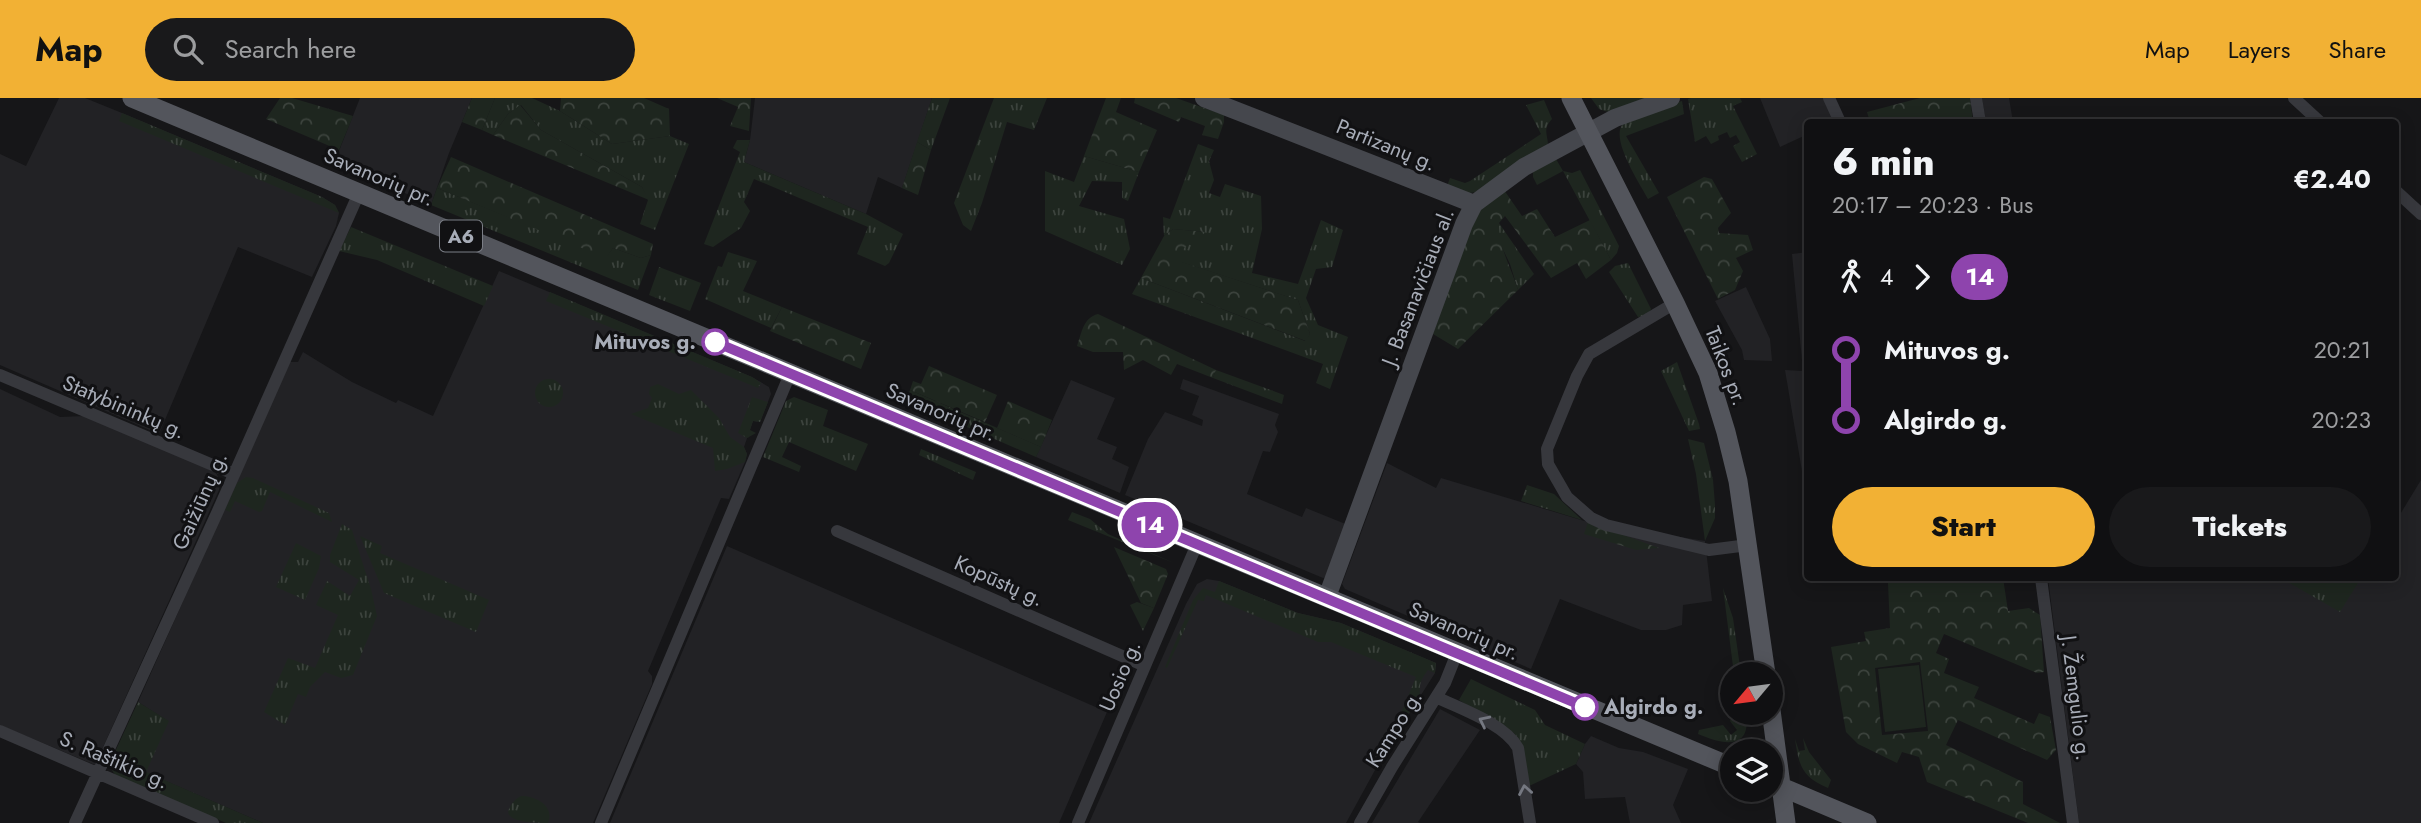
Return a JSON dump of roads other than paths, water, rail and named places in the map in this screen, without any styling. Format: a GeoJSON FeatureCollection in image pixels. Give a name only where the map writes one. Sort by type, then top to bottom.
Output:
{"type":"FeatureCollection","features":[{"type":"Feature","properties":{"kind":"main road","name":"Savanorių pr."},"geometry":{"type":"LineString","coordinates":[[132,98],[1720,762]]}},
{"type":"Feature","properties":{"kind":"main road","name":"Taikos pr."},"geometry":{"type":"LineString","coordinates":[[1571,98],[1708,373],[1738,481],[1764,662]]}},
{"type":"Feature","properties":{"kind":"main road"},"geometry":{"type":"LineString","coordinates":[[1783,788],[1867,823]]}},
{"type":"Feature","properties":{"kind":"main road"},"geometry":{"type":"LineString","coordinates":[[1780,802],[1786,823]]}},
{"type":"Feature","properties":{"kind":"street","name":"Partizanų g."},"geometry":{"type":"LineString","coordinates":[[1204,98],[1474,204]]}},
{"type":"Feature","properties":{"kind":"street","name":"J. Basanavičiaus al."},"geometry":{"type":"LineString","coordinates":[[1326,597],[1464,224],[1474,204],[1524,167],[1587,131],[1671,98]]}},
{"type":"Feature","properties":{"kind":"street"},"geometry":{"type":"LineString","coordinates":[[1829,98],[1839,119]]}},
{"type":"Feature","properties":{"kind":"street"},"geometry":{"type":"LineString","coordinates":[[1976,98],[1980,119]]}},
{"type":"Feature","properties":{"kind":"street"},"geometry":{"type":"LineString","coordinates":[[2294,98],[2317,119]]}},
{"type":"Feature","properties":{"kind":"street","name":"Gaižiūnų g."},"geometry":{"type":"LineString","coordinates":[[75,823],[359,193]]}},
{"type":"Feature","properties":{"kind":"street"},"geometry":{"type":"LineString","coordinates":[[2399,194],[2421,214]]}},
{"type":"Feature","properties":{"kind":"street"},"geometry":{"type":"LineString","coordinates":[[1675,303],[1589,354],[1547,449],[1548,464],[1567,497],[1591,518],[1606,525],[1709,550],[1748,545]]}},
{"type":"Feature","properties":{"kind":"street"},"geometry":{"type":"LineString","coordinates":[[601,823],[790,374]]}},
{"type":"Feature","properties":{"kind":"street","name":"Statybininkų g."},"geometry":{"type":"LineString","coordinates":[[0,375],[234,474]]}},
{"type":"Feature","properties":{"kind":"street","name":"Kopūstų g."},"geometry":{"type":"LineString","coordinates":[[837,531],[1145,666]]}},
{"type":"Feature","properties":{"kind":"street","name":"Uosio g."},"geometry":{"type":"LineString","coordinates":[[1078,823],[1197,544]]}},
{"type":"Feature","properties":{"kind":"street","name":"J. Žemgulio g."},"geometry":{"type":"LineString","coordinates":[[2042,581],[2073,823]]}},
{"type":"Feature","properties":{"kind":"street","name":"Kampo g."},"geometry":{"type":"LineString","coordinates":[[1360,823],[1445,683],[1457,653]]}},
{"type":"Feature","properties":{"kind":"street"},"geometry":{"type":"LineString","coordinates":[[1436,697],[1503,731],[1513,739],[1518,748],[1530,823]]}},
{"type":"Feature","properties":{"kind":"street","name":"S. Raštikio g."},"geometry":{"type":"LineString","coordinates":[[0,731],[213,823]]}},
{"type":"Feature","properties":{"kind":"place","name":"Mituvos g."},"geometry":{"type":"Point","coordinates":[715,342]}},
{"type":"Feature","properties":{"kind":"place","name":"Algirdo g."},"geometry":{"type":"Point","coordinates":[1585,707]}}]}
